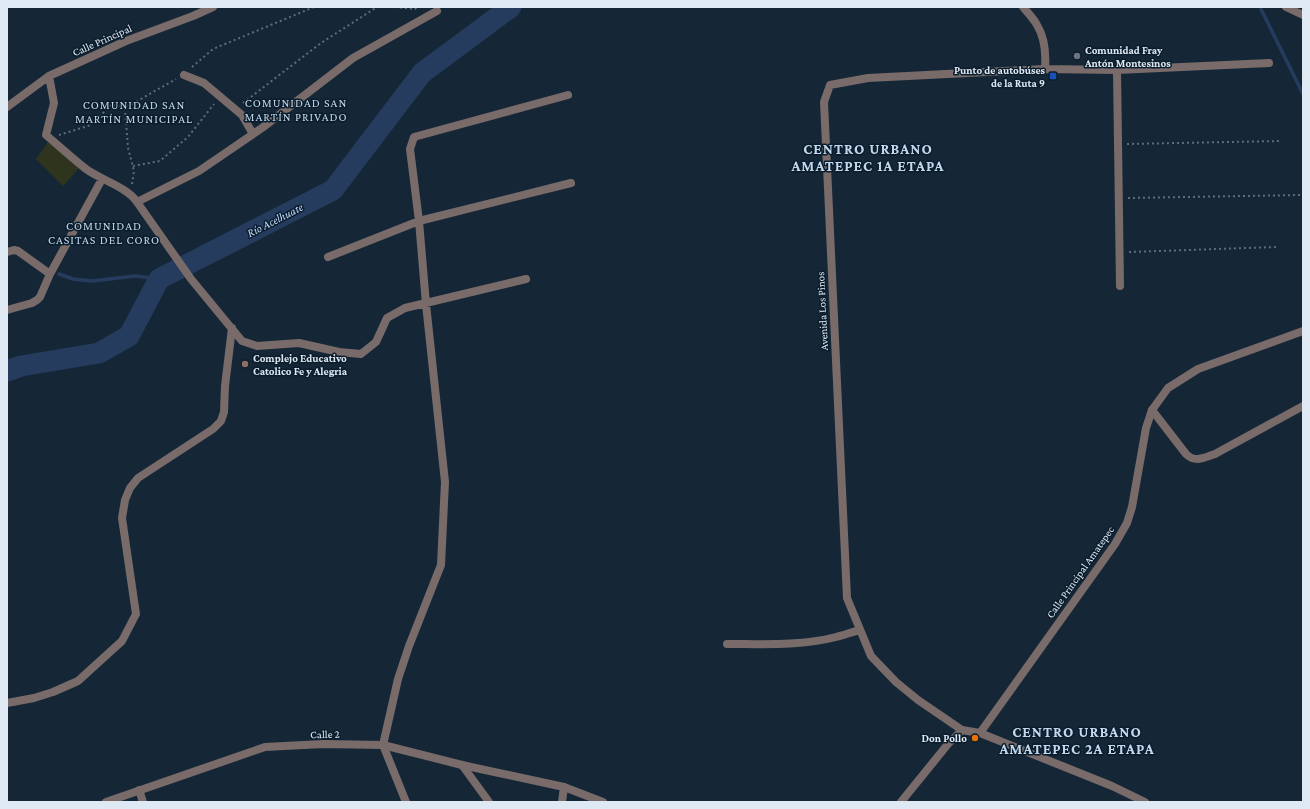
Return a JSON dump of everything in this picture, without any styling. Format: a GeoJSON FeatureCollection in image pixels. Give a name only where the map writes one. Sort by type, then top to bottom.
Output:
{"type":"FeatureCollection","features":[{"type":"Feature","properties":{"kind":"street","name":"Calle Principal"},"geometry":{"type":"LineString","coordinates":[[7,107],[49,76],[126,40],[193,16],[213,7]]}},
{"type":"Feature","properties":{"kind":"street"},"geometry":{"type":"LineString","coordinates":[[1023,7],[1037,25],[1043,38],[1046,55],[1045,69]]}},
{"type":"Feature","properties":{"kind":"street"},"geometry":{"type":"LineString","coordinates":[[1286,7],[1303,15]]}},
{"type":"Feature","properties":{"kind":"street"},"geometry":{"type":"LineString","coordinates":[[138,202],[199,171],[253,134],[354,58],[437,11]]}},
{"type":"Feature","properties":{"kind":"street","name":"Avenida Los Pinos"},"geometry":{"type":"LineString","coordinates":[[1145,802],[1112,786],[980,733],[962,730],[918,700],[896,682],[871,656],[847,598],[824,102],[830,85],[868,78],[1045,69],[1116,70],[1269,64]]}},
{"type":"Feature","properties":{"kind":"street"},"geometry":{"type":"LineString","coordinates":[[1116,70],[1120,286]]}},
{"type":"Feature","properties":{"kind":"street"},"geometry":{"type":"LineString","coordinates":[[184,75],[204,83],[242,115],[253,134]]}},
{"type":"Feature","properties":{"kind":"street"},"geometry":{"type":"LineString","coordinates":[[49,76],[54,103],[46,135],[86,168],[102,179],[130,193],[138,202],[191,279],[242,341],[257,346],[299,343],[339,352],[361,354],[376,342],[387,318],[405,308],[526,279]]}},
{"type":"Feature","properties":{"kind":"street"},"geometry":{"type":"LineString","coordinates":[[406,802],[384,745],[398,679],[409,646],[441,565],[445,482],[426,304],[419,221],[410,149],[414,137],[568,95]]}},
{"type":"Feature","properties":{"kind":"street"},"geometry":{"type":"LineString","coordinates":[[7,310],[37,300],[41,295],[50,274],[102,179]]}},
{"type":"Feature","properties":{"kind":"street"},"geometry":{"type":"LineString","coordinates":[[328,257],[419,221],[571,183]]}},
{"type":"Feature","properties":{"kind":"street"},"geometry":{"type":"LineString","coordinates":[[7,252],[14,250],[18,251],[50,274]]}},
{"type":"Feature","properties":{"kind":"street"},"geometry":{"type":"LineString","coordinates":[[7,703],[34,698],[53,692],[78,681],[122,641],[136,614],[122,518],[125,500],[130,488],[138,478],[213,429],[221,421],[224,412],[225,386],[232,328]]}},
{"type":"Feature","properties":{"kind":"street","name":"Calle Principal Amatepec"},"geometry":{"type":"LineString","coordinates":[[980,733],[1115,544],[1124,528],[1132,507],[1146,428],[1152,410],[1168,388],[1198,369],[1303,331]]}},
{"type":"Feature","properties":{"kind":"street"},"geometry":{"type":"LineString","coordinates":[[1152,410],[1186,454],[1190,458],[1196,459],[1205,458],[1215,454],[1303,406]]}},
{"type":"Feature","properties":{"kind":"street"},"geometry":{"type":"LineString","coordinates":[[727,644],[785,643],[817,640],[836,638],[860,630]]}},
{"type":"Feature","properties":{"kind":"street"},"geometry":{"type":"LineString","coordinates":[[901,802],[948,744],[962,730]]}},
{"type":"Feature","properties":{"kind":"street","name":"Calle 2"},"geometry":{"type":"LineString","coordinates":[[106,802],[265,747],[324,744],[384,745],[462,765],[564,787],[603,802]]}},
{"type":"Feature","properties":{"kind":"street"},"geometry":{"type":"LineString","coordinates":[[462,765],[489,802]]}},
{"type":"Feature","properties":{"kind":"street"},"geometry":{"type":"LineString","coordinates":[[562,802],[564,787]]}},
{"type":"Feature","properties":{"kind":"street"},"geometry":{"type":"LineString","coordinates":[[139,790],[143,802]]}},
{"type":"Feature","properties":{"kind":"path"},"geometry":{"type":"LineString","coordinates":[[234,109],[321,43],[377,7]]}},
{"type":"Feature","properties":{"kind":"path"},"geometry":{"type":"LineString","coordinates":[[395,7],[415,9],[417,7]]}},
{"type":"Feature","properties":{"kind":"path"},"geometry":{"type":"LineString","coordinates":[[133,166],[160,161],[188,137],[220,97]]}},
{"type":"Feature","properties":{"kind":"path"},"geometry":{"type":"LineString","coordinates":[[46,135],[59,135],[91,125],[112,104],[125,108]]}},
{"type":"Feature","properties":{"kind":"path"},"geometry":{"type":"LineString","coordinates":[[1118,145],[1281,141]]}},
{"type":"Feature","properties":{"kind":"path"},"geometry":{"type":"LineString","coordinates":[[1119,198],[1302,195]]}},
{"type":"Feature","properties":{"kind":"path"},"geometry":{"type":"LineString","coordinates":[[1120,252],[1276,247]]}},
{"type":"Feature","properties":{"kind":"green space"},"geometry":{"type":"Polygon","coordinates":[[[48,142],[80,167],[63,186],[36,159],[48,142]]]}},
{"type":"Feature","properties":{"kind":"waterway","name":"Río Acelhuate"},"geometry":{"type":"LineString","coordinates":[[7,371],[21,366],[99,353],[129,336],[159,279],[333,190],[422,73],[511,7]]}},
{"type":"Feature","properties":{"kind":"waterway"},"geometry":{"type":"LineString","coordinates":[[1260,7],[1303,94]]}},
{"type":"Feature","properties":{"kind":"waterway"},"geometry":{"type":"LineString","coordinates":[[59,274],[73,279],[92,281],[135,276],[159,279]]}},
{"type":"Feature","properties":{"kind":"place","name":"Comunidad Fray Antón Montesinos"},"geometry":{"type":"Point","coordinates":[1077,56]}},
{"type":"Feature","properties":{"kind":"place","name":"Punto de autobúses de la Ruta 9"},"geometry":{"type":"Point","coordinates":[1053,76]}},
{"type":"Feature","properties":{"kind":"place","name":"Complejo Educativo Catolico Fe y Alegria"},"geometry":{"type":"Point","coordinates":[245,364]}},
{"type":"Feature","properties":{"kind":"place","name":"Don Pollo"},"geometry":{"type":"Point","coordinates":[975,738]}},
{"type":"Feature","properties":{"kind":"district","name":"COMUNIDAD SAN MARTÍN PRIVADO"},"geometry":{"type":"Point","coordinates":[296,110]}},
{"type":"Feature","properties":{"kind":"district","name":"COMUNIDAD SAN MARTÍN MUNICIPAL"},"geometry":{"type":"Point","coordinates":[134,112]}},
{"type":"Feature","properties":{"kind":"district","name":"CENTRO URBANO AMATEPEC 1A ETAPA"},"geometry":{"type":"Point","coordinates":[868,158]}},
{"type":"Feature","properties":{"kind":"district","name":"COMUNIDAD CASITAS DEL CORO"},"geometry":{"type":"Point","coordinates":[104,233]}},
{"type":"Feature","properties":{"kind":"district","name":"CENTRO URBANO AMATEPEC 2A ETAPA"},"geometry":{"type":"Point","coordinates":[1077,740]}}]}
